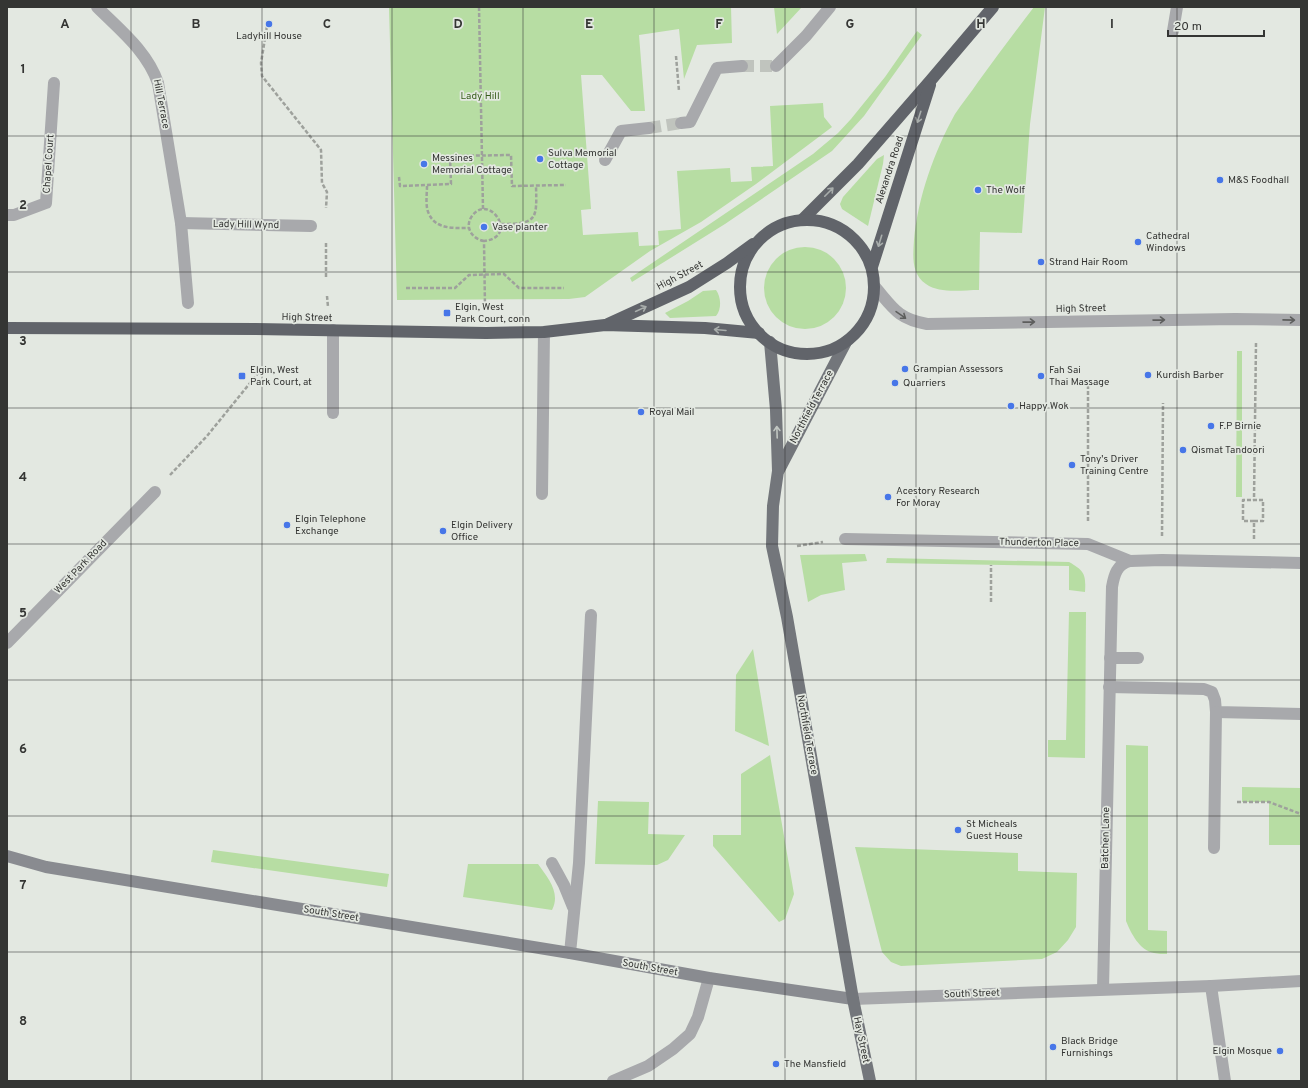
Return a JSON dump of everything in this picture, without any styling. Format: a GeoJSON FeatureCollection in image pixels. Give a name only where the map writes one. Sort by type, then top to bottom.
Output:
{"type":"FeatureCollection","features":[{"type":"Feature","properties":{"kind":"highway","name":"Alexandra Road"},"geometry":{"type":"LineString","coordinates":[[802,220],[858,164],[993,7]]}},
{"type":"Feature","properties":{"kind":"highway","name":"Alexandra Road"},"geometry":{"type":"LineString","coordinates":[[872,267],[931,80]]}},
{"type":"Feature","properties":{"kind":"highway"},"geometry":{"type":"LineString","coordinates":[[802,220],[820,221],[837,227],[852,237],[864,251],[872,267],[874,287],[872,303],[867,318],[858,331],[846,342],[831,349],[816,353],[800,353],[784,349],[770,342],[759,334],[749,319],[742,303],[740,285],[743,268],[750,252],[761,239],[780,226],[802,220]]}},
{"type":"Feature","properties":{"kind":"highway","name":"High Street"},"geometry":{"type":"LineString","coordinates":[[605,325],[689,287],[761,239]]}},
{"type":"Feature","properties":{"kind":"highway","name":"High Street"},"geometry":{"type":"LineString","coordinates":[[7,328],[333,330],[486,333],[544,332],[605,325],[705,328],[759,334]]}},
{"type":"Feature","properties":{"kind":"main road","name":"Northfield Terrace"},"geometry":{"type":"LineString","coordinates":[[770,342],[776,410],[778,471],[773,506],[772,546],[787,617],[853,999]]}},
{"type":"Feature","properties":{"kind":"main road","name":"Northfield Terrace"},"geometry":{"type":"LineString","coordinates":[[778,471],[846,342]]}},
{"type":"Feature","properties":{"kind":"main road","name":"Hay Street"},"geometry":{"type":"LineString","coordinates":[[853,999],[870,1081]]}},
{"type":"Feature","properties":{"kind":"street","name":"Hill Terrace"},"geometry":{"type":"LineString","coordinates":[[96,7],[137,47],[155,75],[158,83],[181,223],[188,303]]}},
{"type":"Feature","properties":{"kind":"street"},"geometry":{"type":"LineString","coordinates":[[776,66],[806,36],[830,7]]}},
{"type":"Feature","properties":{"kind":"street"},"geometry":{"type":"LineString","coordinates":[[1174,31],[1177,7]]}},
{"type":"Feature","properties":{"kind":"street"},"geometry":{"type":"LineString","coordinates":[[681,123],[690,122],[717,68],[742,66]]}},
{"type":"Feature","properties":{"kind":"street","name":"Chapel Court"},"geometry":{"type":"LineString","coordinates":[[7,215],[14,215],[46,203],[54,83]]}},
{"type":"Feature","properties":{"kind":"street"},"geometry":{"type":"LineString","coordinates":[[605,160],[621,131],[648,128]]}},
{"type":"Feature","properties":{"kind":"street","name":"Lady Hill Wynd"},"geometry":{"type":"LineString","coordinates":[[181,223],[311,226]]}},
{"type":"Feature","properties":{"kind":"street","name":"High Street"},"geometry":{"type":"LineString","coordinates":[[874,287],[903,317],[914,322],[927,324],[1235,319],[1301,320]]}},
{"type":"Feature","properties":{"kind":"street"},"geometry":{"type":"LineString","coordinates":[[333,330],[333,413]]}},
{"type":"Feature","properties":{"kind":"street"},"geometry":{"type":"LineString","coordinates":[[542,494],[544,332]]}},
{"type":"Feature","properties":{"kind":"street","name":"West Park Road"},"geometry":{"type":"LineString","coordinates":[[7,642],[155,492]]}},
{"type":"Feature","properties":{"kind":"street","name":"Thunderton Place"},"geometry":{"type":"LineString","coordinates":[[845,539],[1088,544],[1130,561],[1162,560],[1301,563]]}},
{"type":"Feature","properties":{"kind":"street","name":"Batchen Lane"},"geometry":{"type":"LineString","coordinates":[[1103,990],[1112,581],[1118,567],[1130,561]]}},
{"type":"Feature","properties":{"kind":"street"},"geometry":{"type":"LineString","coordinates":[[570,953],[579,863],[591,615]]}},
{"type":"Feature","properties":{"kind":"street"},"geometry":{"type":"LineString","coordinates":[[1110,658],[1138,658]]}},
{"type":"Feature","properties":{"kind":"street"},"geometry":{"type":"LineString","coordinates":[[1109,687],[1204,689],[1212,692],[1215,700],[1216,712],[1214,848]]}},
{"type":"Feature","properties":{"kind":"street"},"geometry":{"type":"LineString","coordinates":[[1216,712],[1301,714]]}},
{"type":"Feature","properties":{"kind":"street","name":"South Street"},"geometry":{"type":"LineString","coordinates":[[7,856],[46,868],[570,953],[709,978],[853,999],[1211,986],[1301,981]]}},
{"type":"Feature","properties":{"kind":"street"},"geometry":{"type":"LineString","coordinates":[[552,862],[564,885],[574,910]]}},
{"type":"Feature","properties":{"kind":"street"},"geometry":{"type":"LineString","coordinates":[[613,1081],[648,1066],[673,1049],[690,1034],[698,1017],[709,978]]}},
{"type":"Feature","properties":{"kind":"street"},"geometry":{"type":"LineString","coordinates":[[1211,986],[1225,1081]]}},
{"type":"Feature","properties":{"kind":"path"},"geometry":{"type":"LineString","coordinates":[[479,7],[483,209]]}},
{"type":"Feature","properties":{"kind":"path"},"geometry":{"type":"LineString","coordinates":[[267,26],[261,63],[262,76],[321,150],[321,175]]}},
{"type":"Feature","properties":{"kind":"path"},"geometry":{"type":"LineString","coordinates":[[676,56],[679,93]]}},
{"type":"Feature","properties":{"kind":"path"},"geometry":{"type":"LineString","coordinates":[[399,177],[400,186],[451,184],[450,156],[511,155],[512,186],[566,185]]}},
{"type":"Feature","properties":{"kind":"path"},"geometry":{"type":"LineString","coordinates":[[427,186],[428,214],[433,220],[449,228],[469,228]]}},
{"type":"Feature","properties":{"kind":"path"},"geometry":{"type":"LineString","coordinates":[[501,224],[519,224],[532,220],[535,214],[536,186]]}},
{"type":"Feature","properties":{"kind":"path"},"geometry":{"type":"LineString","coordinates":[[483,209],[493,212],[501,224],[495,238],[484,242],[474,238],[469,228],[469,223],[474,213],[483,209]]}},
{"type":"Feature","properties":{"kind":"path"},"geometry":{"type":"LineString","coordinates":[[484,242],[485,307]]}},
{"type":"Feature","properties":{"kind":"path"},"geometry":{"type":"LineString","coordinates":[[406,288],[455,288],[469,274],[504,274],[519,288],[564,288]]}},
{"type":"Feature","properties":{"kind":"path"},"geometry":{"type":"LineString","coordinates":[[327,296],[328,312]]}},
{"type":"Feature","properties":{"kind":"path"},"geometry":{"type":"LineString","coordinates":[[1254,500],[1256,342]]}},
{"type":"Feature","properties":{"kind":"path"},"geometry":{"type":"LineString","coordinates":[[155,492],[207,436],[259,372]]}},
{"type":"Feature","properties":{"kind":"path"},"geometry":{"type":"LineString","coordinates":[[1088,382],[1088,544]]}},
{"type":"Feature","properties":{"kind":"path"},"geometry":{"type":"LineString","coordinates":[[1162,560],[1163,403]]}},
{"type":"Feature","properties":{"kind":"path"},"geometry":{"type":"LineString","coordinates":[[1243,500],[1263,500],[1263,521],[1254,521],[1243,521],[1243,500]]}},
{"type":"Feature","properties":{"kind":"path"},"geometry":{"type":"LineString","coordinates":[[1253,562],[1254,521]]}},
{"type":"Feature","properties":{"kind":"path"},"geometry":{"type":"LineString","coordinates":[[991,602],[992,565]]}},
{"type":"Feature","properties":{"kind":"path"},"geometry":{"type":"LineString","coordinates":[[1214,801],[1269,802],[1301,814]]}},
{"type":"Feature","properties":{"kind":"green space","name":"Lady Hill"},"geometry":{"type":"Polygon","coordinates":[[[389,7],[731,7],[732,43],[697,45],[684,79],[679,29],[639,35],[645,111],[631,111],[602,75],[581,75],[591,209],[581,210],[583,235],[638,232],[639,246],[659,245],[658,231],[681,229],[677,171],[730,168],[731,182],[752,181],[751,167],[773,166],[770,106],[823,103],[824,117],[832,127],[756,184],[701,222],[650,251],[585,297],[569,299],[397,300],[389,7]]]}},
{"type":"Feature","properties":{"kind":"green space"},"geometry":{"type":"Polygon","coordinates":[[[774,7],[802,7],[777,34],[774,7]]]}},
{"type":"Feature","properties":{"kind":"green space"},"geometry":{"type":"Polygon","coordinates":[[[1034,7],[1045,7],[1030,124],[1022,233],[980,232],[979,290],[951,291],[932,287],[921,280],[915,270],[913,252],[919,208],[928,175],[940,144],[955,114],[1034,7]]]}},
{"type":"Feature","properties":{"kind":"green space"},"geometry":{"type":"Polygon","coordinates":[[[917,31],[922,35],[864,116],[832,151],[725,224],[632,282],[630,278],[813,154],[838,133],[885,77],[917,31]]]}},
{"type":"Feature","properties":{"kind":"green space"},"geometry":{"type":"Polygon","coordinates":[[[884,155],[868,226],[842,209],[840,204],[843,197],[877,159],[884,155]]]}},
{"type":"Feature","properties":{"kind":"green space"},"geometry":{"type":"Polygon","coordinates":[[[805,247],[821,250],[834,259],[843,272],[846,288],[843,304],[834,317],[821,326],[805,329],[789,326],[776,317],[767,304],[764,288],[767,272],[776,259],[789,250],[805,247]]]}},
{"type":"Feature","properties":{"kind":"green space"},"geometry":{"type":"Polygon","coordinates":[[[716,290],[720,303],[716,316],[670,318],[665,313],[703,291],[716,290]]]}},
{"type":"Feature","properties":{"kind":"green space"},"geometry":{"type":"Polygon","coordinates":[[[1237,351],[1242,351],[1242,497],[1236,497],[1237,351]]]}},
{"type":"Feature","properties":{"kind":"green space"},"geometry":{"type":"Polygon","coordinates":[[[865,554],[867,561],[842,563],[845,590],[821,595],[808,602],[800,555],[865,554]]]}},
{"type":"Feature","properties":{"kind":"green space"},"geometry":{"type":"Polygon","coordinates":[[[887,558],[1069,562],[1078,568],[1085,577],[1085,592],[1069,590],[1069,566],[886,563],[887,558]]]}},
{"type":"Feature","properties":{"kind":"green space"},"geometry":{"type":"Polygon","coordinates":[[[1069,612],[1086,612],[1085,758],[1048,757],[1048,740],[1066,740],[1069,612]]]}},
{"type":"Feature","properties":{"kind":"green space"},"geometry":{"type":"Polygon","coordinates":[[[753,649],[769,746],[735,731],[736,675],[753,649]]]}},
{"type":"Feature","properties":{"kind":"green space"},"geometry":{"type":"Polygon","coordinates":[[[1126,745],[1148,746],[1148,930],[1167,931],[1167,954],[1154,953],[1140,945],[1133,936],[1126,921],[1126,745]]]}},
{"type":"Feature","properties":{"kind":"green space"},"geometry":{"type":"Polygon","coordinates":[[[770,755],[794,894],[785,919],[779,922],[713,846],[713,835],[741,835],[741,774],[770,755]]]}},
{"type":"Feature","properties":{"kind":"green space"},"geometry":{"type":"Polygon","coordinates":[[[1242,787],[1301,788],[1301,845],[1269,845],[1269,802],[1242,802],[1242,787]]]}},
{"type":"Feature","properties":{"kind":"green space"},"geometry":{"type":"Polygon","coordinates":[[[598,801],[649,802],[648,834],[685,835],[668,860],[657,865],[595,864],[598,801]]]}},
{"type":"Feature","properties":{"kind":"green space"},"geometry":{"type":"Polygon","coordinates":[[[855,847],[1018,853],[1018,871],[1077,873],[1076,927],[1068,940],[1057,952],[1042,959],[901,966],[891,962],[882,952],[855,847]]]}},
{"type":"Feature","properties":{"kind":"green space"},"geometry":{"type":"Polygon","coordinates":[[[213,850],[389,874],[387,887],[211,862],[213,850]]]}},
{"type":"Feature","properties":{"kind":"green space"},"geometry":{"type":"Polygon","coordinates":[[[468,864],[538,864],[549,880],[554,892],[555,898],[552,910],[463,897],[468,864]]]}},
{"type":"Feature","properties":{"kind":"tunnel"},"geometry":{"type":"LineString","coordinates":[[742,66],[776,66]]}},
{"type":"Feature","properties":{"kind":"tunnel"},"geometry":{"type":"LineString","coordinates":[[649,128],[681,123]]}},
{"type":"Feature","properties":{"kind":"place","name":"Ladyhill House"},"geometry":{"type":"Point","coordinates":[269,24]}},
{"type":"Feature","properties":{"kind":"place","name":"Sulva Memorial Cottage"},"geometry":{"type":"Point","coordinates":[540,159]}},
{"type":"Feature","properties":{"kind":"place","name":"Messines Memorial Cottage"},"geometry":{"type":"Point","coordinates":[424,164]}},
{"type":"Feature","properties":{"kind":"place","name":"M&S Foodhall"},"geometry":{"type":"Point","coordinates":[1220,180]}},
{"type":"Feature","properties":{"kind":"place","name":"The Wolf"},"geometry":{"type":"Point","coordinates":[978,190]}},
{"type":"Feature","properties":{"kind":"place","name":"Vase planter"},"geometry":{"type":"Point","coordinates":[484,227]}},
{"type":"Feature","properties":{"kind":"place","name":"Cathedral Windows"},"geometry":{"type":"Point","coordinates":[1138,242]}},
{"type":"Feature","properties":{"kind":"place","name":"Strand Hair Room"},"geometry":{"type":"Point","coordinates":[1041,262]}},
{"type":"Feature","properties":{"kind":"place","name":"Elgin, West Park Court, conn"},"geometry":{"type":"Point","coordinates":[447,313]}},
{"type":"Feature","properties":{"kind":"place","name":"Grampian Assessors"},"geometry":{"type":"Point","coordinates":[905,369]}},
{"type":"Feature","properties":{"kind":"place","name":"Kurdish Barber"},"geometry":{"type":"Point","coordinates":[1148,375]}},
{"type":"Feature","properties":{"kind":"place","name":"Elgin, West Park Court, at"},"geometry":{"type":"Point","coordinates":[242,376]}},
{"type":"Feature","properties":{"kind":"place","name":"Fah Sai Thai Massage"},"geometry":{"type":"Point","coordinates":[1041,376]}},
{"type":"Feature","properties":{"kind":"place","name":"Quarriers"},"geometry":{"type":"Point","coordinates":[895,383]}},
{"type":"Feature","properties":{"kind":"place","name":"Happy Wok"},"geometry":{"type":"Point","coordinates":[1011,406]}},
{"type":"Feature","properties":{"kind":"place","name":"Royal Mail"},"geometry":{"type":"Point","coordinates":[641,412]}},
{"type":"Feature","properties":{"kind":"place","name":"F.P Birnie"},"geometry":{"type":"Point","coordinates":[1211,426]}},
{"type":"Feature","properties":{"kind":"place","name":"Qismat Tandoori"},"geometry":{"type":"Point","coordinates":[1183,450]}},
{"type":"Feature","properties":{"kind":"place","name":"Tony's Driver Training Centre"},"geometry":{"type":"Point","coordinates":[1072,465]}},
{"type":"Feature","properties":{"kind":"place","name":"Acestory Research For Moray"},"geometry":{"type":"Point","coordinates":[888,497]}},
{"type":"Feature","properties":{"kind":"place","name":"Elgin Telephone Exchange"},"geometry":{"type":"Point","coordinates":[287,525]}},
{"type":"Feature","properties":{"kind":"place","name":"Elgin Delivery Office"},"geometry":{"type":"Point","coordinates":[443,531]}},
{"type":"Feature","properties":{"kind":"place","name":"St Micheals Guest House"},"geometry":{"type":"Point","coordinates":[958,830]}},
{"type":"Feature","properties":{"kind":"place","name":"Black Bridge Furnishings"},"geometry":{"type":"Point","coordinates":[1053,1047]}},
{"type":"Feature","properties":{"kind":"place","name":"Elgin Mosque"},"geometry":{"type":"Point","coordinates":[1280,1051]}},
{"type":"Feature","properties":{"kind":"place","name":"The Mansfield"},"geometry":{"type":"Point","coordinates":[776,1064]}}]}
